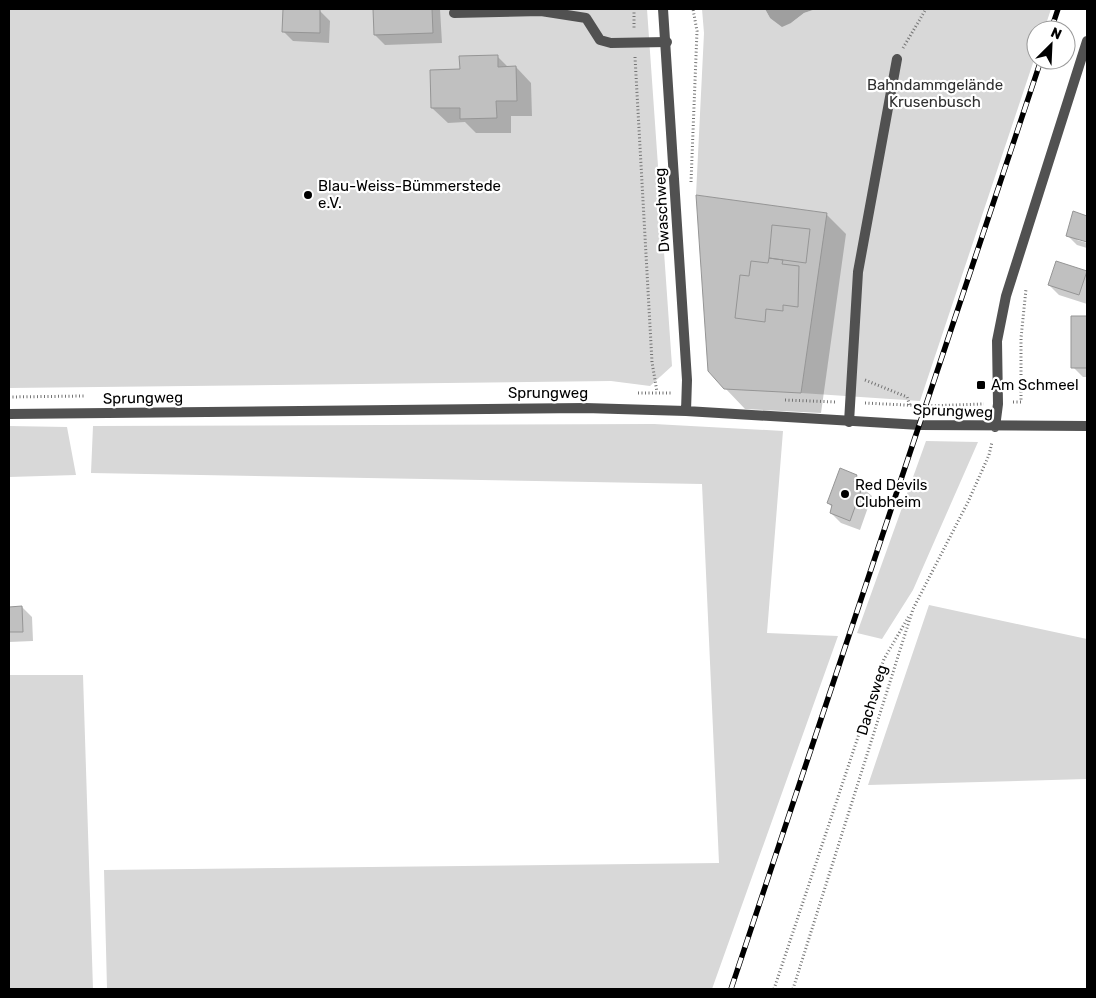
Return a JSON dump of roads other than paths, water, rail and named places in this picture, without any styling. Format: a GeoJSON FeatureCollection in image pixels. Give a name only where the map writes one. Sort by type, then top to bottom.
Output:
{"type":"FeatureCollection","features":[{"type":"Feature","properties":{"kind":"street","name":"Dwaschweg"},"geometry":{"type":"LineString","coordinates":[[663,9],[667,42],[687,380],[686,410]]}},
{"type":"Feature","properties":{"kind":"street"},"geometry":{"type":"LineString","coordinates":[[454,13],[541,11],[586,18],[600,40],[611,43],[667,42]]}},
{"type":"Feature","properties":{"kind":"street"},"geometry":{"type":"LineString","coordinates":[[995,427],[998,404],[997,341],[1006,296],[1087,41]]}},
{"type":"Feature","properties":{"kind":"street"},"geometry":{"type":"LineString","coordinates":[[849,422],[858,272],[897,59]]}},
{"type":"Feature","properties":{"kind":"street","name":"Sprungweg"},"geometry":{"type":"LineString","coordinates":[[9,414],[576,408],[686,410],[849,422],[995,427],[1087,426]]}},
{"type":"Feature","properties":{"kind":"railway"},"geometry":{"type":"LineString","coordinates":[[1054,20],[1058,9]]}},
{"type":"Feature","properties":{"kind":"railway"},"geometry":{"type":"LineString","coordinates":[[731,989],[1038,70]]}},
{"type":"Feature","properties":{"kind":"place","name":"Blau-Weiss-Bümmerstede e.V."},"geometry":{"type":"Point","coordinates":[308,195]}},
{"type":"Feature","properties":{"kind":"place","name":"Am Schmeel"},"geometry":{"type":"Point","coordinates":[981,385]}},
{"type":"Feature","properties":{"kind":"place","name":"Red Devils Clubheim"},"geometry":{"type":"Point","coordinates":[845,494]}},
{"type":"Feature","properties":{"kind":"park label","name":"Bahndammgelände Krusenbusch"},"geometry":{"type":"Point","coordinates":[935,94]}}]}
